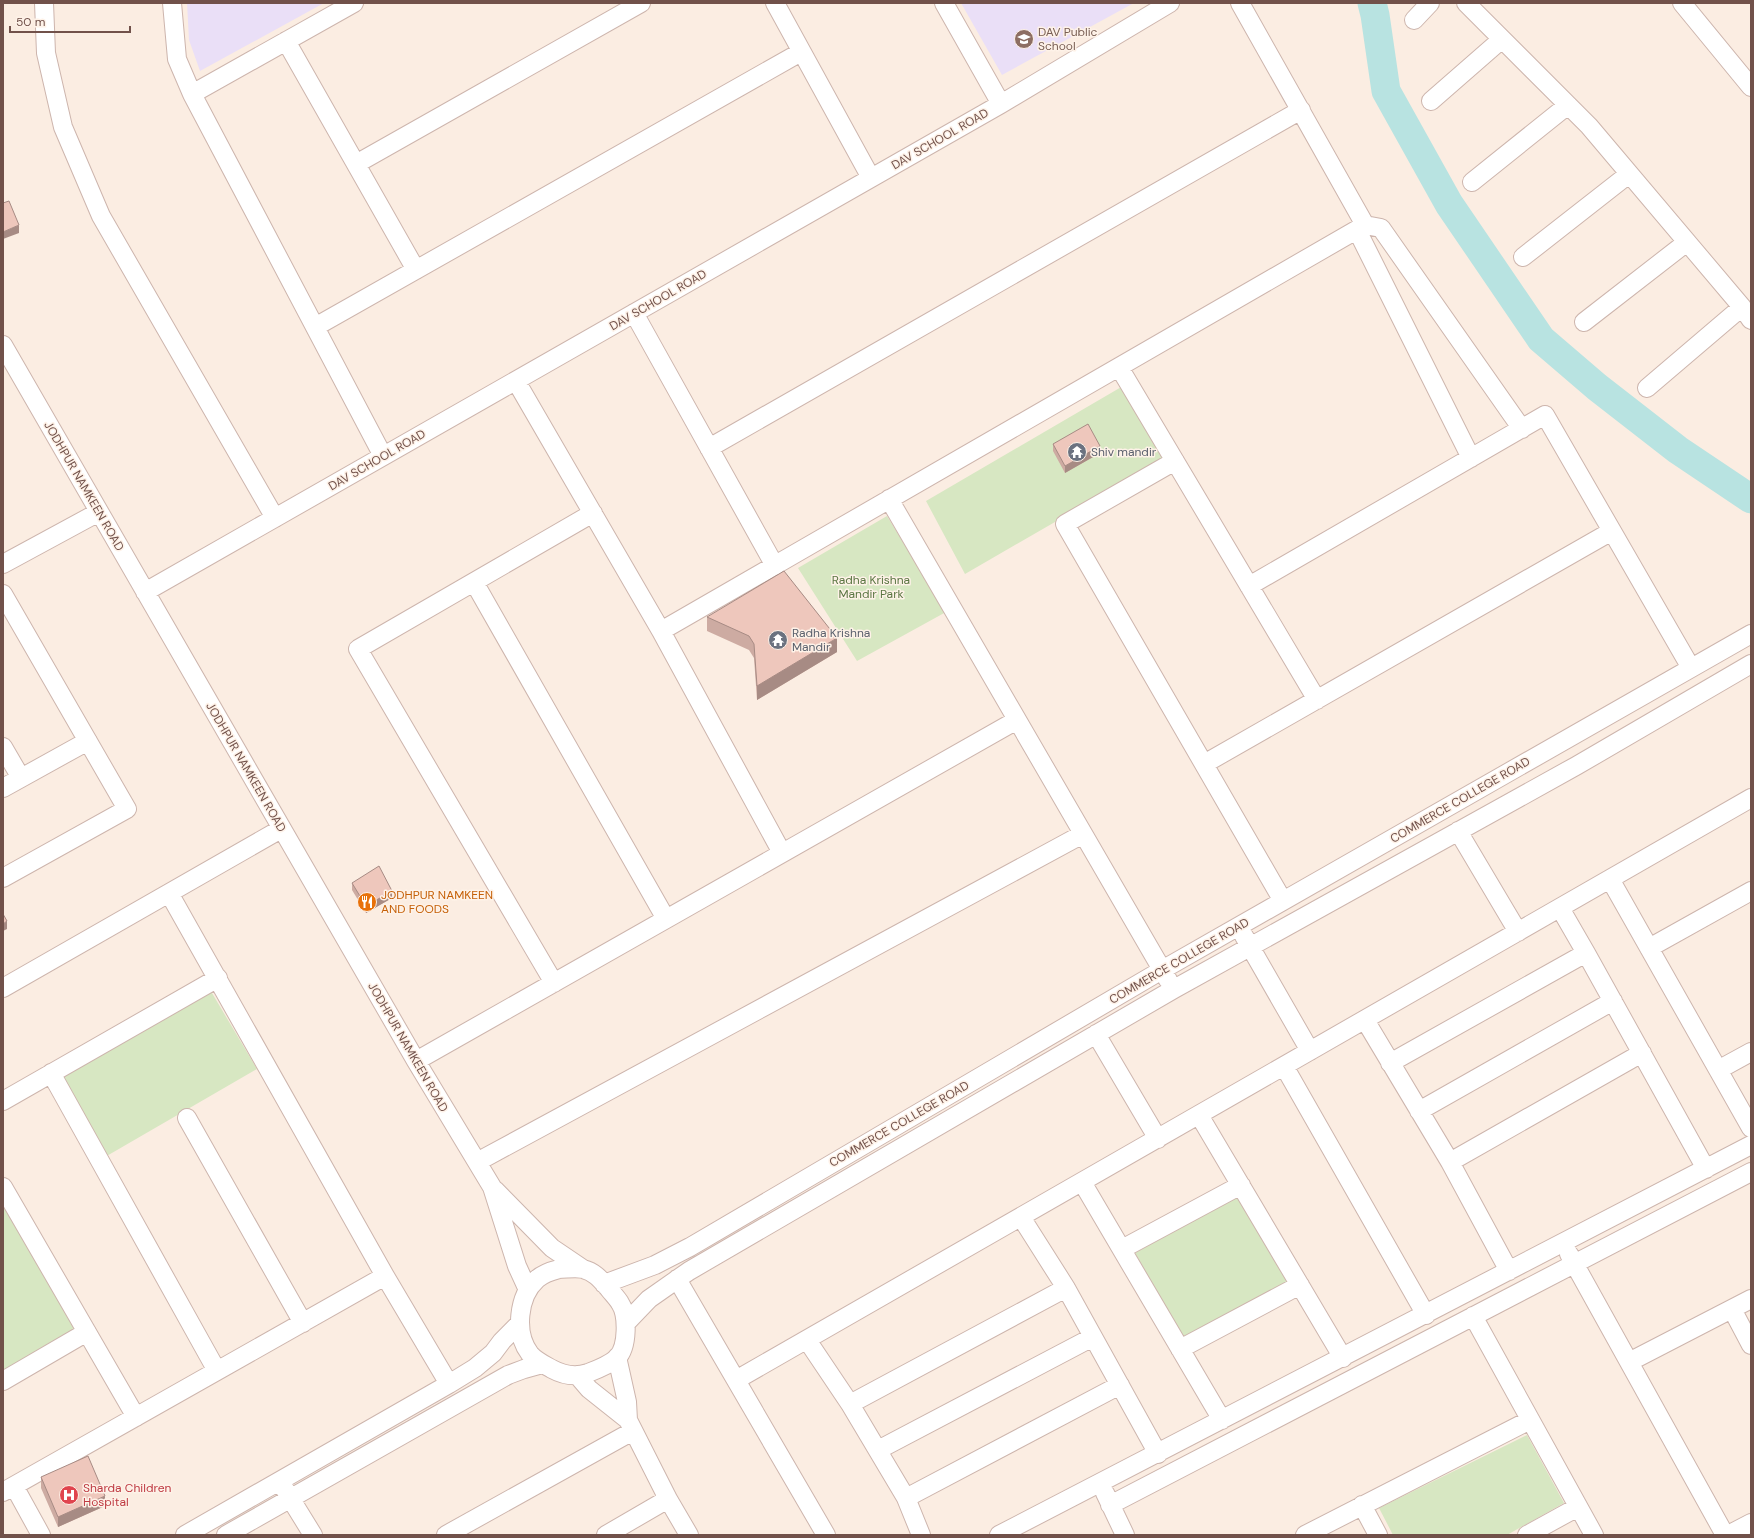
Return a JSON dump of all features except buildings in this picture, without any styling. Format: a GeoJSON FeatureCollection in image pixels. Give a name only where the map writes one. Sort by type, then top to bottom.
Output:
{"type":"FeatureCollection","features":[{"type":"Feature","properties":{"kind":"street"},"geometry":{"type":"LineString","coordinates":[[44,3],[46,53],[63,127],[101,216],[275,518]]}},
{"type":"Feature","properties":{"kind":"street"},"geometry":{"type":"LineString","coordinates":[[172,3],[177,59],[192,94],[383,456]]}},
{"type":"Feature","properties":{"kind":"street"},"geometry":{"type":"LineString","coordinates":[[192,94],[354,3]]}},
{"type":"Feature","properties":{"kind":"street"},"geometry":{"type":"LineString","coordinates":[[356,164],[641,3]]}},
{"type":"Feature","properties":{"kind":"street"},"geometry":{"type":"LineString","coordinates":[[775,3],[871,178]]}},
{"type":"Feature","properties":{"kind":"street"},"geometry":{"type":"LineString","coordinates":[[944,3],[1001,104]]}},
{"type":"Feature","properties":{"kind":"street","name":"DAV SCHOOL ROAD"},"geometry":{"type":"LineString","coordinates":[[145,592],[1001,104],[1170,3]]}},
{"type":"Feature","properties":{"kind":"street"},"geometry":{"type":"LineString","coordinates":[[1240,3],[1301,110],[1361,227],[1471,458]]}},
{"type":"Feature","properties":{"kind":"street"},"geometry":{"type":"LineString","coordinates":[[1414,20],[1430,3]]}},
{"type":"Feature","properties":{"kind":"street"},"geometry":{"type":"LineString","coordinates":[[1466,3],[1589,126],[1746,313],[1647,388]]}},
{"type":"Feature","properties":{"kind":"street"},"geometry":{"type":"LineString","coordinates":[[1682,3],[1751,87]]}},
{"type":"Feature","properties":{"kind":"street"},"geometry":{"type":"LineString","coordinates":[[1431,101],[1502,39]]}},
{"type":"Feature","properties":{"kind":"street"},"geometry":{"type":"LineString","coordinates":[[286,41],[416,270]]}},
{"type":"Feature","properties":{"kind":"street"},"geometry":{"type":"LineString","coordinates":[[314,327],[801,52]]}},
{"type":"Feature","properties":{"kind":"street"},"geometry":{"type":"LineString","coordinates":[[1472,182],[1568,105]]}},
{"type":"Feature","properties":{"kind":"street"},"geometry":{"type":"LineString","coordinates":[[709,448],[1301,110]]}},
{"type":"Feature","properties":{"kind":"street"},"geometry":{"type":"LineString","coordinates":[[1523,257],[1629,174]]}},
{"type":"Feature","properties":{"kind":"street"},"geometry":{"type":"LineString","coordinates":[[661,631],[1361,227],[1382,228],[1522,429]]}},
{"type":"Feature","properties":{"kind":"street"},"geometry":{"type":"LineString","coordinates":[[1584,322],[1687,242]]}},
{"type":"Feature","properties":{"kind":"street"},"geometry":{"type":"LineString","coordinates":[[634,313],[774,566]]}},
{"type":"Feature","properties":{"kind":"street","name":"JODHPUR NAMKEEN ROAD"},"geometry":{"type":"LineString","coordinates":[[3,345],[281,829],[416,1061],[492,1187]]}},
{"type":"Feature","properties":{"kind":"street"},"geometry":{"type":"LineString","coordinates":[[1119,367],[1316,700]]}},
{"type":"Feature","properties":{"kind":"street"},"geometry":{"type":"LineString","coordinates":[[516,380],[661,631],[782,854]]}},
{"type":"Feature","properties":{"kind":"street"},"geometry":{"type":"LineString","coordinates":[[1249,586],[1545,415],[1691,668]]}},
{"type":"Feature","properties":{"kind":"street"},"geometry":{"type":"LineString","coordinates":[[1175,461],[1065,524],[1283,901]]}},
{"type":"Feature","properties":{"kind":"street"},"geometry":{"type":"LineString","coordinates":[[889,499],[1174,989]]}},
{"type":"Feature","properties":{"kind":"street"},"geometry":{"type":"LineString","coordinates":[[3,564],[99,512]]}},
{"type":"Feature","properties":{"kind":"street"},"geometry":{"type":"LineString","coordinates":[[554,983],[358,649],[593,513]]}},
{"type":"Feature","properties":{"kind":"street"},"geometry":{"type":"LineString","coordinates":[[1204,764],[1612,531]]}},
{"type":"Feature","properties":{"kind":"street"},"geometry":{"type":"LineString","coordinates":[[474,582],[666,919]]}},
{"type":"Feature","properties":{"kind":"street"},"geometry":{"type":"LineString","coordinates":[[3,594],[127,808],[3,878]]}},
{"type":"Feature","properties":{"kind":"street","name":"COMMERCE COLLEGE ROAD"},"geometry":{"type":"LineString","coordinates":[[604,1284],[655,1265],[690,1246],[1162,970],[1751,634]]}},
{"type":"Feature","properties":{"kind":"street"},"geometry":{"type":"LineString","coordinates":[[626,1323],[649,1299],[677,1279],[1174,989],[1576,766],[1751,664]]}},
{"type":"Feature","properties":{"kind":"street"},"geometry":{"type":"LineString","coordinates":[[416,1061],[1017,720]]}},
{"type":"Feature","properties":{"kind":"street"},"geometry":{"type":"LineString","coordinates":[[3,788],[88,741]]}},
{"type":"Feature","properties":{"kind":"street"},"geometry":{"type":"LineString","coordinates":[[3,747],[21,778]]}},
{"type":"Feature","properties":{"kind":"street"},"geometry":{"type":"LineString","coordinates":[[736,1380],[1751,798]]}},
{"type":"Feature","properties":{"kind":"street"},"geometry":{"type":"LineString","coordinates":[[3,988],[281,829]]}},
{"type":"Feature","properties":{"kind":"street"},"geometry":{"type":"LineString","coordinates":[[1458,831],[1518,932]]}},
{"type":"Feature","properties":{"kind":"street"},"geometry":{"type":"LineString","coordinates":[[476,1162],[1083,834]]}},
{"type":"Feature","properties":{"kind":"street"},"geometry":{"type":"LineString","coordinates":[[1610,880],[1751,1128]]}},
{"type":"Feature","properties":{"kind":"street"},"geometry":{"type":"LineString","coordinates":[[1649,948],[1751,891]]}},
{"type":"Feature","properties":{"kind":"street"},"geometry":{"type":"LineString","coordinates":[[169,893],[385,1276],[449,1384]]}},
{"type":"Feature","properties":{"kind":"street"},"geometry":{"type":"LineString","coordinates":[[1560,908],[1706,1169]]}},
{"type":"Feature","properties":{"kind":"street"},"geometry":{"type":"LineString","coordinates":[[1239,927],[1310,1051]]}},
{"type":"Feature","properties":{"kind":"street"},"geometry":{"type":"LineString","coordinates":[[1390,1063],[1586,953]]}},
{"type":"Feature","properties":{"kind":"street"},"geometry":{"type":"LineString","coordinates":[[3,1101],[218,978]]}},
{"type":"Feature","properties":{"kind":"street"},"geometry":{"type":"LineString","coordinates":[[1419,1111],[1613,1001]]}},
{"type":"Feature","properties":{"kind":"street"},"geometry":{"type":"LineString","coordinates":[[1365,1020],[1450,1162],[1510,1271]]}},
{"type":"Feature","properties":{"kind":"street"},"geometry":{"type":"LineString","coordinates":[[1096,1034],[1158,1138]]}},
{"type":"Feature","properties":{"kind":"street"},"geometry":{"type":"LineString","coordinates":[[1718,1070],[1751,1052]]}},
{"type":"Feature","properties":{"kind":"street"},"geometry":{"type":"LineString","coordinates":[[1450,1162],[1642,1053]]}},
{"type":"Feature","properties":{"kind":"street"},"geometry":{"type":"LineString","coordinates":[[1284,1066],[1426,1315]]}},
{"type":"Feature","properties":{"kind":"street"},"geometry":{"type":"LineString","coordinates":[[51,1073],[218,1371]]}},
{"type":"Feature","properties":{"kind":"street"},"geometry":{"type":"LineString","coordinates":[[1199,1115],[1343,1358]]}},
{"type":"Feature","properties":{"kind":"street"},"geometry":{"type":"LineString","coordinates":[[187,1118],[303,1323]]}},
{"type":"Feature","properties":{"kind":"street"},"geometry":{"type":"LineString","coordinates":[[1000,1535],[1751,1145]]}},
{"type":"Feature","properties":{"kind":"street"},"geometry":{"type":"LineString","coordinates":[[1110,1504],[1751,1172]]}},
{"type":"Feature","properties":{"kind":"street"},"geometry":{"type":"LineString","coordinates":[[1082,1182],[1222,1420]]}},
{"type":"Feature","properties":{"kind":"street"},"geometry":{"type":"LineString","coordinates":[[1122,1249],[1241,1185]]}},
{"type":"Feature","properties":{"kind":"street"},"geometry":{"type":"LineString","coordinates":[[3,1187],[136,1417]]}},
{"type":"Feature","properties":{"kind":"street"},"geometry":{"type":"LineString","coordinates":[[492,1187],[545,1241],[583,1269],[596,1274],[621,1304],[626,1323],[624,1343],[617,1357],[599,1368],[576,1375],[558,1372],[542,1364],[530,1354],[523,1340],[520,1323],[522,1304],[528,1290],[537,1279],[548,1272],[559,1269],[583,1269]]}},
{"type":"Feature","properties":{"kind":"street"},"geometry":{"type":"LineString","coordinates":[[492,1187],[517,1266],[528,1290]]}},
{"type":"Feature","properties":{"kind":"street"},"geometry":{"type":"LineString","coordinates":[[1021,1217],[1066,1288],[1158,1454]]}},
{"type":"Feature","properties":{"kind":"street"},"geometry":{"type":"LineString","coordinates":[[1563,1243],[1725,1535]]}},
{"type":"Feature","properties":{"kind":"street"},"geometry":{"type":"LineString","coordinates":[[42,1535],[8,1489],[385,1276]]}},
{"type":"Feature","properties":{"kind":"street"},"geometry":{"type":"LineString","coordinates":[[677,1279],[826,1535]]}},
{"type":"Feature","properties":{"kind":"street"},"geometry":{"type":"LineString","coordinates":[[1180,1349],[1300,1285]]}},
{"type":"Feature","properties":{"kind":"street"},"geometry":{"type":"LineString","coordinates":[[850,1404],[1066,1288]]}},
{"type":"Feature","properties":{"kind":"street"},"geometry":{"type":"LineString","coordinates":[[1629,1362],[1751,1299]]}},
{"type":"Feature","properties":{"kind":"street"},"geometry":{"type":"LineString","coordinates":[[1732,1309],[1751,1345]]}},
{"type":"Feature","properties":{"kind":"street"},"geometry":{"type":"LineString","coordinates":[[1472,1316],[1594,1535]]}},
{"type":"Feature","properties":{"kind":"street"},"geometry":{"type":"LineString","coordinates":[[184,1535],[475,1368],[493,1353],[520,1323]]}},
{"type":"Feature","properties":{"kind":"street"},"geometry":{"type":"LineString","coordinates":[[3,1381],[87,1332]]}},
{"type":"Feature","properties":{"kind":"street"},"geometry":{"type":"LineString","coordinates":[[878,1450],[1093,1337]]}},
{"type":"Feature","properties":{"kind":"street"},"geometry":{"type":"LineString","coordinates":[[807,1340],[850,1404],[878,1450],[906,1498],[921,1535]]}},
{"type":"Feature","properties":{"kind":"street"},"geometry":{"type":"LineString","coordinates":[[617,1357],[627,1402],[630,1425],[668,1499],[689,1535]]}},
{"type":"Feature","properties":{"kind":"street"},"geometry":{"type":"LineString","coordinates":[[226,1535],[508,1375],[542,1364]]}},
{"type":"Feature","properties":{"kind":"street"},"geometry":{"type":"LineString","coordinates":[[576,1375],[589,1389],[630,1425]]}},
{"type":"Feature","properties":{"kind":"street"},"geometry":{"type":"LineString","coordinates":[[906,1498],[1120,1385]]}},
{"type":"Feature","properties":{"kind":"street"},"geometry":{"type":"LineString","coordinates":[[1305,1535],[1530,1420]]}},
{"type":"Feature","properties":{"kind":"street"},"geometry":{"type":"LineString","coordinates":[[446,1535],[630,1425]]}},
{"type":"Feature","properties":{"kind":"street"},"geometry":{"type":"LineString","coordinates":[[280,1481],[313,1535]]}},
{"type":"Feature","properties":{"kind":"street"},"geometry":{"type":"LineString","coordinates":[[1100,1484],[1125,1535]]}},
{"type":"Feature","properties":{"kind":"street"},"geometry":{"type":"LineString","coordinates":[[606,1535],[668,1499]]}},
{"type":"Feature","properties":{"kind":"street"},"geometry":{"type":"LineString","coordinates":[[1362,1506],[1378,1535]]}},
{"type":"Feature","properties":{"kind":"street"},"geometry":{"type":"LineString","coordinates":[[1527,1535],[1578,1506]]}},
{"type":"Feature","properties":{"kind":"street"},"geometry":{"type":"LineString","coordinates":[[1728,1535],[1751,1523]]}},
{"type":"Feature","properties":{"kind":"shaded area"},"geometry":{"type":"Polygon","coordinates":[[[187,3],[324,3],[200,71],[189,40],[187,3]]]}},
{"type":"Feature","properties":{"kind":"shaded area","name":"DAV Public School"},"geometry":{"type":"Polygon","coordinates":[[[961,3],[1134,3],[1002,75],[961,3]]]}},
{"type":"Feature","properties":{"kind":"green space"},"geometry":{"type":"Polygon","coordinates":[[[1123,386],[1164,459],[965,574],[926,501],[1123,386]]]}},
{"type":"Feature","properties":{"kind":"green space","name":"Radha Krishna Mandir Park"},"geometry":{"type":"Polygon","coordinates":[[[887,516],[946,612],[857,661],[798,568],[887,516]]]}},
{"type":"Feature","properties":{"kind":"green space"},"geometry":{"type":"Polygon","coordinates":[[[209,988],[257,1069],[105,1157],[58,1075],[209,988]]]}},
{"type":"Feature","properties":{"kind":"green space"},"geometry":{"type":"Polygon","coordinates":[[[1239,1194],[1289,1282],[1185,1341],[1135,1253],[1239,1194]]]}},
{"type":"Feature","properties":{"kind":"green space"},"geometry":{"type":"Polygon","coordinates":[[[3,1199],[80,1331],[3,1376],[3,1199]]]}},
{"type":"Feature","properties":{"kind":"green space"},"geometry":{"type":"Polygon","coordinates":[[[1527,1435],[1564,1503],[1507,1535],[1393,1535],[1379,1508],[1527,1435]]]}},
{"type":"Feature","properties":{"kind":"waterway"},"geometry":{"type":"LineString","coordinates":[[1372,3],[1386,91],[1449,204],[1541,339],[1597,387],[1678,450],[1751,499]]}},
{"type":"Feature","properties":{"kind":"place","name":"DAV Public School"},"geometry":{"type":"Point","coordinates":[1024,39]}},
{"type":"Feature","properties":{"kind":"place","name":"Shiv mandir"},"geometry":{"type":"Point","coordinates":[1077,452]}},
{"type":"Feature","properties":{"kind":"place","name":"Radha Krishna Mandir"},"geometry":{"type":"Point","coordinates":[778,640]}},
{"type":"Feature","properties":{"kind":"place","name":"JODHPUR NAMKEEN AND FOODS"},"geometry":{"type":"Point","coordinates":[367,902]}},
{"type":"Feature","properties":{"kind":"place","name":"Sharda Children Hospital"},"geometry":{"type":"Point","coordinates":[69,1495]}}]}
